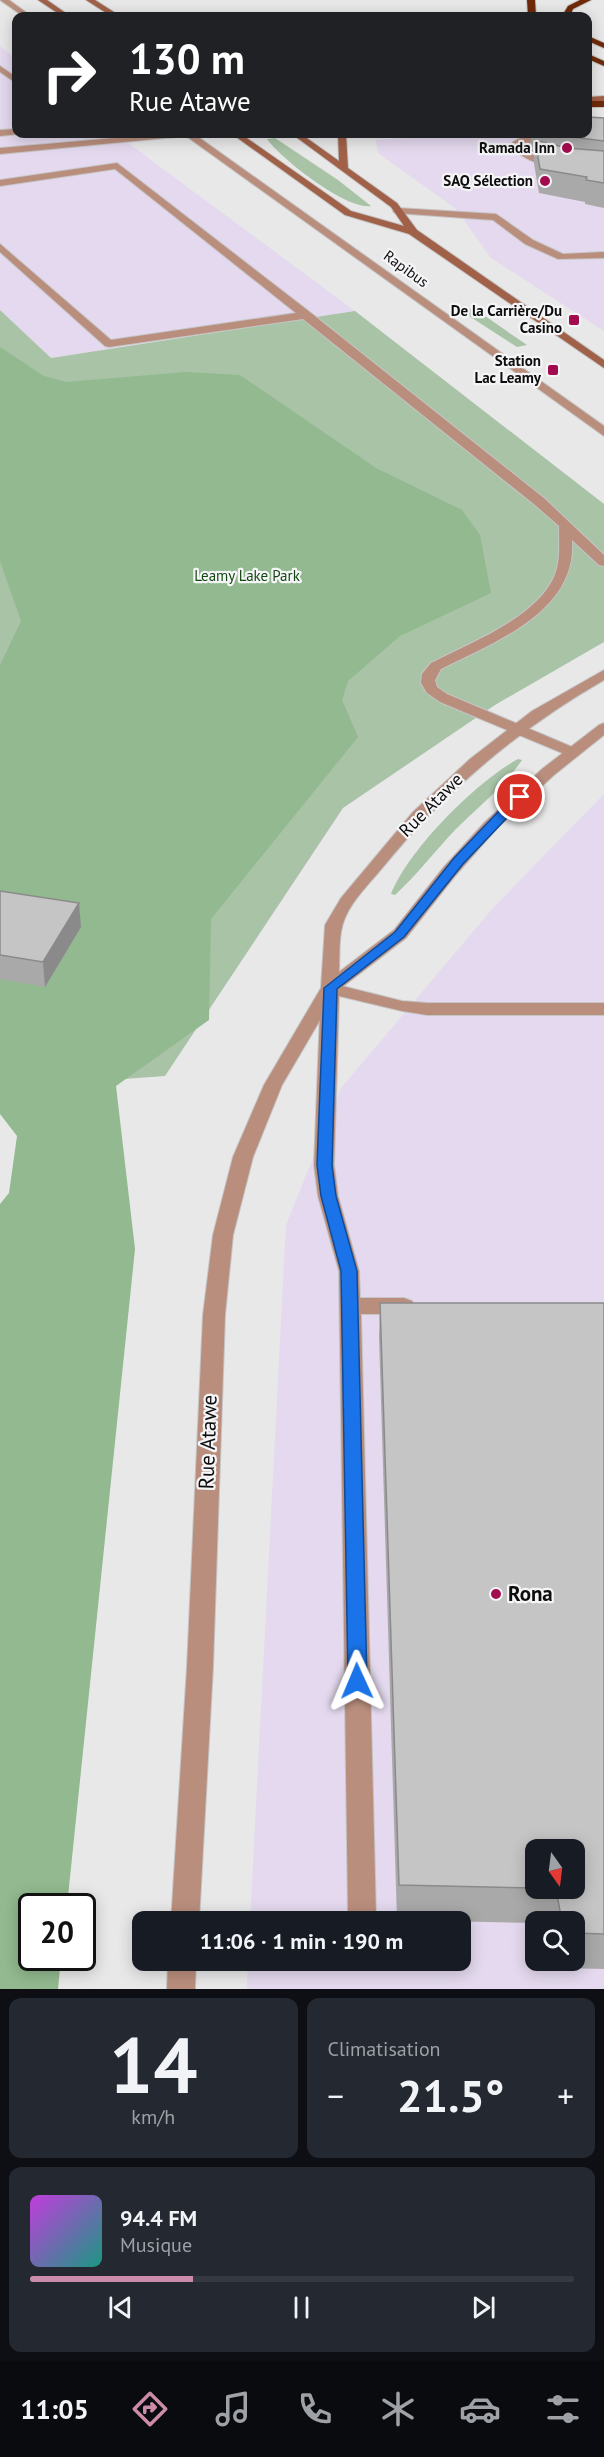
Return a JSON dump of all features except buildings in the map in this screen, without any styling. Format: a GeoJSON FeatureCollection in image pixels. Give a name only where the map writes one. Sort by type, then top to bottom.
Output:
{"type":"FeatureCollection","features":[{"type":"Feature","properties":{"kind":"highway"},"geometry":{"type":"LineString","coordinates":[[568,12],[572,6],[587,0]]}},
{"type":"Feature","properties":{"kind":"street"},"geometry":{"type":"LineString","coordinates":[[4,0],[21,12]]}},
{"type":"Feature","properties":{"kind":"street"},"geometry":{"type":"LineString","coordinates":[[42,0],[60,12]]}},
{"type":"Feature","properties":{"kind":"street"},"geometry":{"type":"LineString","coordinates":[[90,0],[110,12]]}},
{"type":"Feature","properties":{"kind":"street"},"geometry":{"type":"LineString","coordinates":[[0,68],[12,78]]}},
{"type":"Feature","properties":{"kind":"street"},"geometry":{"type":"LineString","coordinates":[[54,146],[61,138]]}},
{"type":"Feature","properties":{"kind":"street"},"geometry":{"type":"LineString","coordinates":[[0,152],[143,138]]}},
{"type":"Feature","properties":{"kind":"street","name":"Rapibus"},"geometry":{"type":"LineString","coordinates":[[193,138],[604,432]]}},
{"type":"Feature","properties":{"kind":"street"},"geometry":{"type":"LineString","coordinates":[[242,138],[348,213],[413,232],[604,365]]}},
{"type":"Feature","properties":{"kind":"street"},"geometry":{"type":"LineString","coordinates":[[302,138],[394,205],[413,232]]}},
{"type":"Feature","properties":{"kind":"street"},"geometry":{"type":"LineString","coordinates":[[342,138],[344,167]]}},
{"type":"Feature","properties":{"kind":"street"},"geometry":{"type":"LineString","coordinates":[[538,151],[521,154],[514,145],[525,138],[538,151],[569,166],[604,170]]}},
{"type":"Feature","properties":{"kind":"street"},"geometry":{"type":"LineString","coordinates":[[0,183],[117,166],[307,315],[565,524],[604,562]]}},
{"type":"Feature","properties":{"kind":"street"},"geometry":{"type":"LineString","coordinates":[[398,211],[496,217],[529,242],[562,257],[604,255]]}},
{"type":"Feature","properties":{"kind":"street"},"geometry":{"type":"LineString","coordinates":[[0,248],[110,344],[307,315]]}},
{"type":"Feature","properties":{"kind":"street"},"geometry":{"type":"LineString","coordinates":[[565,524],[566,558],[549,598],[531,615],[436,666],[428,675],[428,681],[431,689],[442,696],[572,752]]}},
{"type":"Feature","properties":{"kind":"street","name":"Rue Atawe"},"geometry":{"type":"LineString","coordinates":[[330,988],[335,920],[358,888],[423,810],[467,769],[518,730],[604,674]]}},
{"type":"Feature","properties":{"kind":"street","name":"Rue Atawe"},"geometry":{"type":"LineString","coordinates":[[186,1911],[200,1666],[214,1315],[223,1235],[234,1184],[258,1118],[273,1085],[330,988],[400,934],[443,879],[491,825],[572,752],[604,728]]}},
{"type":"Feature","properties":{"kind":"street"},"geometry":{"type":"LineString","coordinates":[[362,1911],[349,1271],[328,1196],[324,1165],[330,988],[402,1006],[427,1009],[604,1009]]}},
{"type":"Feature","properties":{"kind":"street"},"geometry":{"type":"LineString","coordinates":[[350,1306],[422,1306]]}},
{"type":"Feature","properties":{"kind":"street"},"geometry":{"type":"LineString","coordinates":[[181,1989],[182,1971]]}},
{"type":"Feature","properties":{"kind":"shaded area"},"geometry":{"type":"Polygon","coordinates":[[[0,46],[12,56],[12,138],[121,138],[355,311],[51,358],[0,310],[0,46]]]}},
{"type":"Feature","properties":{"kind":"shaded area"},"geometry":{"type":"Polygon","coordinates":[[[592,132],[604,132],[604,331],[491,258],[455,208],[378,153],[376,140],[592,138],[592,132]]]}},
{"type":"Feature","properties":{"kind":"shaded area"},"geometry":{"type":"Polygon","coordinates":[[[604,794],[604,1989],[247,1989],[248,1971],[471,1971],[471,1911],[251,1911],[286,1225],[341,1088],[493,908],[604,794]]]}},
{"type":"Feature","properties":{"kind":"green space"},"geometry":{"type":"Polygon","coordinates":[[[275,138],[338,180],[371,206],[346,200],[315,182],[274,148],[267,139],[275,138]]]}},
{"type":"Feature","properties":{"kind":"green space"},"geometry":{"type":"Polygon","coordinates":[[[464,306],[485,316],[527,345],[517,347],[455,307],[464,306]]]}},
{"type":"Feature","properties":{"kind":"green space","name":"Leamy Lake Park"},"geometry":{"type":"Polygon","coordinates":[[[0,310],[51,358],[355,311],[604,504],[604,642],[495,705],[343,808],[165,1076],[0,1088],[0,310]]]}},
{"type":"Feature","properties":{"kind":"green space","name":"Leamy Lake Park"},"geometry":{"type":"Polygon","coordinates":[[[0,347],[44,376],[66,382],[186,372],[240,375],[376,468],[462,510],[480,535],[491,593],[400,636],[348,681],[342,700],[358,737],[211,919],[209,1020],[116,1086],[135,1249],[68,1893],[18,1893],[18,1971],[60,1971],[58,1989],[0,1989],[0,1204],[9,1193],[17,1136],[0,1114],[0,665],[21,621],[0,561],[0,347]]]}},
{"type":"Feature","properties":{"kind":"green space"},"geometry":{"type":"Polygon","coordinates":[[[518,759],[522,760],[499,788],[455,830],[395,895],[391,894],[413,857],[446,818],[483,783],[518,759]]]}},
{"type":"Feature","properties":{"kind":"place","name":"Ramada Inn"},"geometry":{"type":"Point","coordinates":[567,148]}},
{"type":"Feature","properties":{"kind":"place","name":"SAQ Sélection"},"geometry":{"type":"Point","coordinates":[545,181]}},
{"type":"Feature","properties":{"kind":"place","name":"De la Carrière/Du Casino"},"geometry":{"type":"Point","coordinates":[574,320]}},
{"type":"Feature","properties":{"kind":"place","name":"Station Lac Leamy"},"geometry":{"type":"Point","coordinates":[553,370]}},
{"type":"Feature","properties":{"kind":"place","name":"Rona"},"geometry":{"type":"Point","coordinates":[496,1594]}},
{"type":"Feature","properties":{"kind":"route"},"geometry":{"type":"LineString","coordinates":[[357,1681],[349,1271],[328,1196],[324,1165],[330,988],[400,934],[458,861],[520,797]]}}]}
